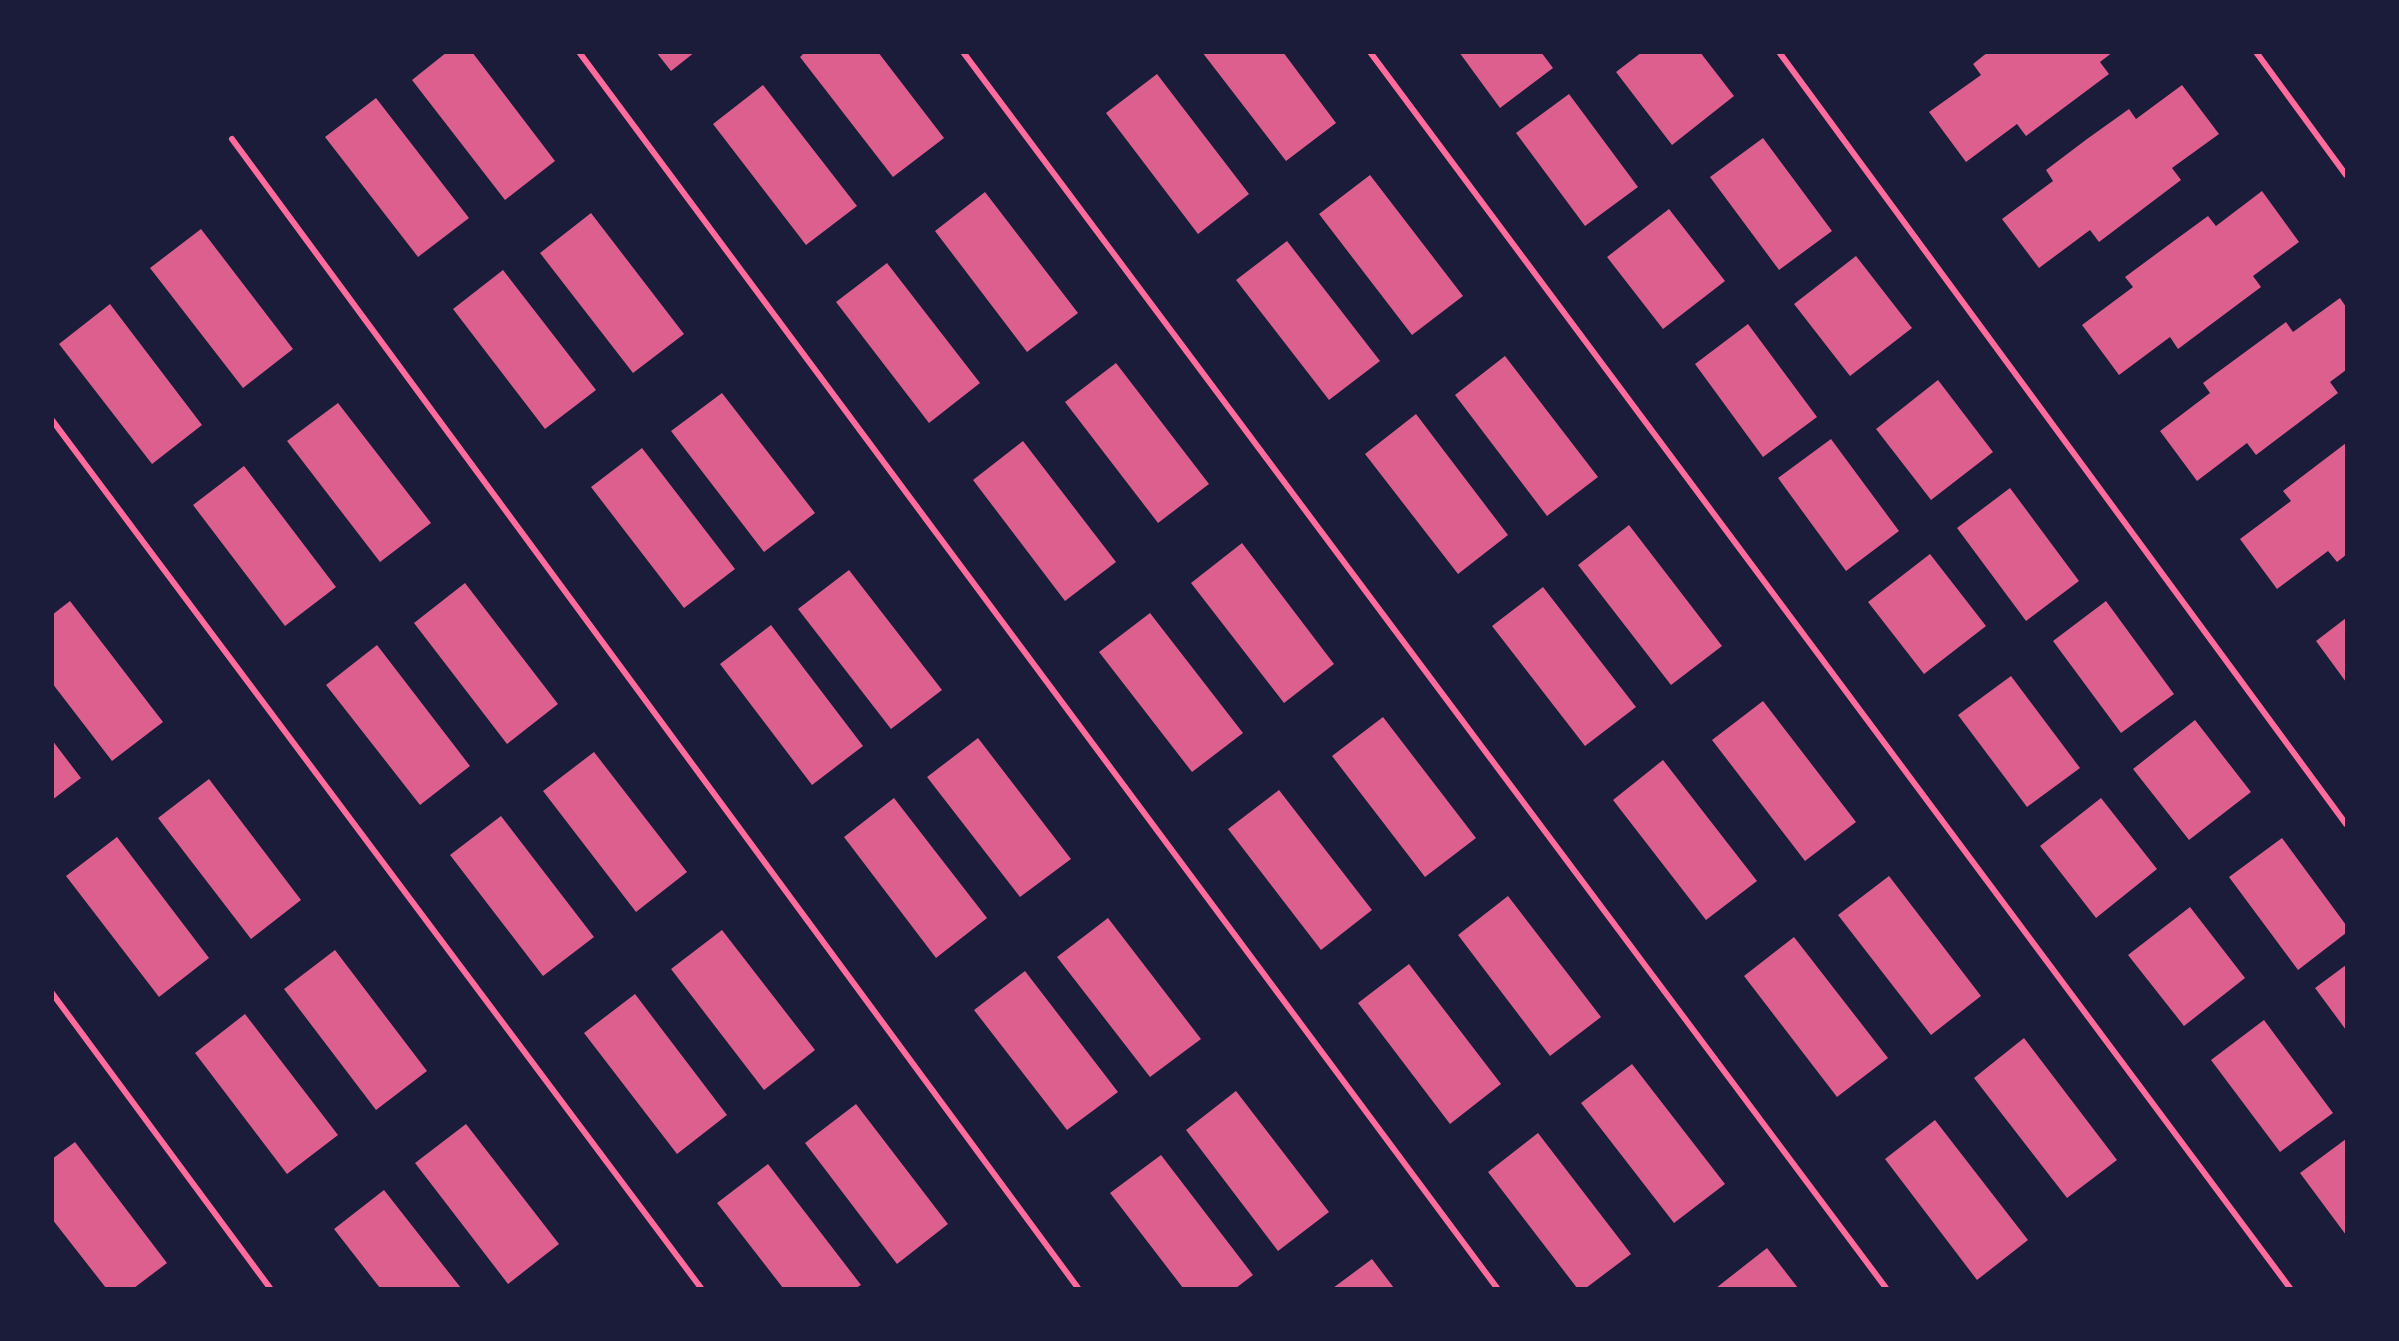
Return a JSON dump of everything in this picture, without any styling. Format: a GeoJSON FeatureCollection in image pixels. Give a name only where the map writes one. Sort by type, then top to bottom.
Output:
{"type":"FeatureCollection","features":[{"type":"Feature","properties":{"kind":"street"},"geometry":{"type":"LineString","coordinates":[[579,52],[1497,1288]]}},
{"type":"Feature","properties":{"kind":"street"},"geometry":{"type":"LineString","coordinates":[[963,52],[1886,1288]]}},
{"type":"Feature","properties":{"kind":"street"},"geometry":{"type":"LineString","coordinates":[[1370,52],[2290,1288]]}},
{"type":"Feature","properties":{"kind":"street"},"geometry":{"type":"LineString","coordinates":[[1779,52],[2346,824]]}},
{"type":"Feature","properties":{"kind":"street"},"geometry":{"type":"LineString","coordinates":[[2256,52],[2346,175]]}},
{"type":"Feature","properties":{"kind":"street"},"geometry":{"type":"LineString","coordinates":[[232,140],[1078,1288]]}},
{"type":"Feature","properties":{"kind":"street"},"geometry":{"type":"LineString","coordinates":[[52,420],[701,1288]]}},
{"type":"Feature","properties":{"kind":"street"},"geometry":{"type":"LineString","coordinates":[[52,993],[270,1288]]}},
{"type":"Feature","properties":{"kind":"building"},"geometry":{"type":"Polygon","coordinates":[[[447,52],[472,52],[555,161],[505,200],[412,80],[447,52]]]}},
{"type":"Feature","properties":{"kind":"building"},"geometry":{"type":"Polygon","coordinates":[[[656,52],[695,52],[671,71],[656,52]]]}},
{"type":"Feature","properties":{"kind":"building"},"geometry":{"type":"Polygon","coordinates":[[[805,52],[878,52],[944,138],[893,177],[800,57],[805,52]]]}},
{"type":"Feature","properties":{"kind":"building"},"geometry":{"type":"Polygon","coordinates":[[[1202,52],[1283,52],[1336,123],[1286,161],[1202,52]]]}},
{"type":"Feature","properties":{"kind":"building"},"geometry":{"type":"Polygon","coordinates":[[[1459,52],[1541,52],[1553,68],[1500,108],[1459,52]]]}},
{"type":"Feature","properties":{"kind":"building"},"geometry":{"type":"Polygon","coordinates":[[[1642,52],[1700,52],[1734,96],[1672,145],[1616,72],[1642,52]]]}},
{"type":"Feature","properties":{"kind":"building"},"geometry":{"type":"Polygon","coordinates":[[[1988,52],[2113,52],[2100,62],[2109,74],[2026,136],[2017,124],[1966,162],[1929,112],[1981,75],[1973,64],[1988,52]]]}},
{"type":"Feature","properties":{"kind":"building"},"geometry":{"type":"Polygon","coordinates":[[[1157,74],[1249,194],[1198,234],[1106,113],[1157,74]]]}},
{"type":"Feature","properties":{"kind":"building"},"geometry":{"type":"Polygon","coordinates":[[[763,85],[857,206],[806,245],[713,124],[763,85]]]}},
{"type":"Feature","properties":{"kind":"building"},"geometry":{"type":"Polygon","coordinates":[[[2182,85],[2219,134],[2172,168],[2181,180],[2099,242],[2090,230],[2039,268],[2002,219],[2053,181],[2046,170],[2087,139],[2129,109],[2136,119],[2182,85]]]}},
{"type":"Feature","properties":{"kind":"building"},"geometry":{"type":"Polygon","coordinates":[[[1569,94],[1638,187],[1585,226],[1516,133],[1569,94]]]}},
{"type":"Feature","properties":{"kind":"building"},"geometry":{"type":"Polygon","coordinates":[[[376,98],[469,218],[418,257],[325,137],[376,98]]]}},
{"type":"Feature","properties":{"kind":"building"},"geometry":{"type":"Polygon","coordinates":[[[1763,138],[1832,231],[1779,270],[1710,177],[1763,138]]]}},
{"type":"Feature","properties":{"kind":"building"},"geometry":{"type":"Polygon","coordinates":[[[1370,175],[1463,296],[1412,335],[1319,214],[1370,175]]]}},
{"type":"Feature","properties":{"kind":"building"},"geometry":{"type":"Polygon","coordinates":[[[2262,191],[2299,242],[2253,276],[2261,287],[2178,349],[2170,337],[2119,375],[2082,325],[2133,287],[2125,277],[2208,216],[2216,226],[2262,191]]]}},
{"type":"Feature","properties":{"kind":"building"},"geometry":{"type":"Polygon","coordinates":[[[985,192],[1078,313],[1027,352],[935,231],[985,192]]]}},
{"type":"Feature","properties":{"kind":"building"},"geometry":{"type":"Polygon","coordinates":[[[1669,209],[1725,281],[1663,329],[1607,257],[1669,209]]]}},
{"type":"Feature","properties":{"kind":"building"},"geometry":{"type":"Polygon","coordinates":[[[591,213],[684,334],[633,373],[540,253],[591,213]]]}},
{"type":"Feature","properties":{"kind":"building"},"geometry":{"type":"Polygon","coordinates":[[[201,229],[293,349],[243,388],[150,268],[201,229]]]}},
{"type":"Feature","properties":{"kind":"building"},"geometry":{"type":"Polygon","coordinates":[[[1287,241],[1380,361],[1329,400],[1236,280],[1287,241]]]}},
{"type":"Feature","properties":{"kind":"building"},"geometry":{"type":"Polygon","coordinates":[[[1856,256],[1912,328],[1850,376],[1794,304],[1856,256]]]}},
{"type":"Feature","properties":{"kind":"building"},"geometry":{"type":"Polygon","coordinates":[[[887,263],[980,383],[929,423],[836,302],[887,263]]]}},
{"type":"Feature","properties":{"kind":"building"},"geometry":{"type":"Polygon","coordinates":[[[503,270],[596,390],[545,429],[453,309],[503,270]]]}},
{"type":"Feature","properties":{"kind":"building"},"geometry":{"type":"Polygon","coordinates":[[[2340,298],[2346,307],[2346,370],[2330,382],[2338,393],[2256,455],[2247,443],[2197,481],[2160,431],[2210,393],[2203,383],[2286,322],[2293,332],[2340,298]]]}},
{"type":"Feature","properties":{"kind":"building"},"geometry":{"type":"Polygon","coordinates":[[[110,304],[202,425],[152,464],[59,344],[110,304]]]}},
{"type":"Feature","properties":{"kind":"building"},"geometry":{"type":"Polygon","coordinates":[[[1748,324],[1817,417],[1763,457],[1695,364],[1748,324]]]}},
{"type":"Feature","properties":{"kind":"building"},"geometry":{"type":"Polygon","coordinates":[[[1505,356],[1598,477],[1547,516],[1455,395],[1505,356]]]}},
{"type":"Feature","properties":{"kind":"building"},"geometry":{"type":"Polygon","coordinates":[[[1116,363],[1209,484],[1158,523],[1065,402],[1116,363]]]}},
{"type":"Feature","properties":{"kind":"building"},"geometry":{"type":"Polygon","coordinates":[[[1938,380],[1993,452],[1931,500],[1876,429],[1938,380]]]}},
{"type":"Feature","properties":{"kind":"building"},"geometry":{"type":"Polygon","coordinates":[[[722,393],[815,513],[764,552],[671,431],[722,393]]]}},
{"type":"Feature","properties":{"kind":"building"},"geometry":{"type":"Polygon","coordinates":[[[338,403],[431,523],[380,562],[287,441],[338,403]]]}},
{"type":"Feature","properties":{"kind":"building"},"geometry":{"type":"Polygon","coordinates":[[[1416,414],[1508,535],[1458,574],[1365,454],[1416,414]]]}},
{"type":"Feature","properties":{"kind":"building"},"geometry":{"type":"Polygon","coordinates":[[[1831,439],[1899,531],[1846,571],[1778,478],[1831,439]]]}},
{"type":"Feature","properties":{"kind":"building"},"geometry":{"type":"Polygon","coordinates":[[[1023,441],[1116,562],[1065,601],[973,480],[1023,441]]]}},
{"type":"Feature","properties":{"kind":"building"},"geometry":{"type":"Polygon","coordinates":[[[2346,443],[2346,555],[2337,562],[2328,551],[2277,589],[2240,539],[2291,501],[2283,491],[2346,443]]]}},
{"type":"Feature","properties":{"kind":"building"},"geometry":{"type":"Polygon","coordinates":[[[642,448],[735,569],[684,608],[591,487],[642,448]]]}},
{"type":"Feature","properties":{"kind":"building"},"geometry":{"type":"Polygon","coordinates":[[[244,466],[336,587],[285,626],[193,505],[244,466]]]}},
{"type":"Feature","properties":{"kind":"building"},"geometry":{"type":"Polygon","coordinates":[[[2010,488],[2079,581],[2026,621],[1957,528],[2010,488]]]}},
{"type":"Feature","properties":{"kind":"building"},"geometry":{"type":"Polygon","coordinates":[[[1629,525],[1722,646],[1671,685],[1578,565],[1629,525]]]}},
{"type":"Feature","properties":{"kind":"building"},"geometry":{"type":"Polygon","coordinates":[[[1242,543],[1334,664],[1284,703],[1191,583],[1242,543]]]}},
{"type":"Feature","properties":{"kind":"building"},"geometry":{"type":"Polygon","coordinates":[[[1930,554],[1986,626],[1924,674],[1868,602],[1930,554]]]}},
{"type":"Feature","properties":{"kind":"building"},"geometry":{"type":"Polygon","coordinates":[[[849,570],[942,690],[891,729],[798,609],[849,570]]]}},
{"type":"Feature","properties":{"kind":"building"},"geometry":{"type":"Polygon","coordinates":[[[465,583],[558,704],[507,744],[414,623],[465,583]]]}},
{"type":"Feature","properties":{"kind":"building"},"geometry":{"type":"Polygon","coordinates":[[[1543,587],[1636,707],[1585,746],[1492,626],[1543,587]]]}},
{"type":"Feature","properties":{"kind":"building"},"geometry":{"type":"Polygon","coordinates":[[[70,601],[163,722],[112,761],[52,683],[52,615],[70,601]]]}},
{"type":"Feature","properties":{"kind":"building"},"geometry":{"type":"Polygon","coordinates":[[[2106,601],[2174,694],[2121,733],[2053,641],[2106,601]]]}},
{"type":"Feature","properties":{"kind":"building"},"geometry":{"type":"Polygon","coordinates":[[[1150,613],[1243,733],[1192,772],[1099,652],[1150,613]]]}},
{"type":"Feature","properties":{"kind":"building"},"geometry":{"type":"Polygon","coordinates":[[[2346,618],[2346,682],[2316,641],[2346,618]]]}},
{"type":"Feature","properties":{"kind":"building"},"geometry":{"type":"Polygon","coordinates":[[[771,625],[863,746],[812,785],[720,664],[771,625]]]}},
{"type":"Feature","properties":{"kind":"building"},"geometry":{"type":"Polygon","coordinates":[[[377,645],[470,766],[420,805],[326,685],[377,645]]]}},
{"type":"Feature","properties":{"kind":"building"},"geometry":{"type":"Polygon","coordinates":[[[2011,676],[2080,768],[2027,807],[1958,715],[2011,676]]]}},
{"type":"Feature","properties":{"kind":"building"},"geometry":{"type":"Polygon","coordinates":[[[1763,701],[1856,822],[1805,861],[1712,740],[1763,701]]]}},
{"type":"Feature","properties":{"kind":"building"},"geometry":{"type":"Polygon","coordinates":[[[1383,717],[1476,838],[1425,877],[1332,756],[1383,717]]]}},
{"type":"Feature","properties":{"kind":"building"},"geometry":{"type":"Polygon","coordinates":[[[2195,720],[2251,792],[2189,840],[2133,769],[2195,720]]]}},
{"type":"Feature","properties":{"kind":"building"},"geometry":{"type":"Polygon","coordinates":[[[978,738],[1071,859],[1020,897],[927,777],[978,738]]]}},
{"type":"Feature","properties":{"kind":"building"},"geometry":{"type":"Polygon","coordinates":[[[52,740],[81,778],[52,800],[52,740]]]}},
{"type":"Feature","properties":{"kind":"building"},"geometry":{"type":"Polygon","coordinates":[[[594,752],[687,872],[636,912],[543,791],[594,752]]]}},
{"type":"Feature","properties":{"kind":"building"},"geometry":{"type":"Polygon","coordinates":[[[1663,760],[1757,881],[1706,920],[1613,800],[1663,760]]]}},
{"type":"Feature","properties":{"kind":"building"},"geometry":{"type":"Polygon","coordinates":[[[209,779],[301,900],[251,939],[158,818],[209,779]]]}},
{"type":"Feature","properties":{"kind":"building"},"geometry":{"type":"Polygon","coordinates":[[[1279,790],[1372,910],[1321,950],[1228,829],[1279,790]]]}},
{"type":"Feature","properties":{"kind":"building"},"geometry":{"type":"Polygon","coordinates":[[[894,798],[987,918],[936,958],[844,837],[894,798]]]}},
{"type":"Feature","properties":{"kind":"building"},"geometry":{"type":"Polygon","coordinates":[[[2101,798],[2157,869],[2096,918],[2040,846],[2101,798]]]}},
{"type":"Feature","properties":{"kind":"building"},"geometry":{"type":"Polygon","coordinates":[[[501,816],[594,937],[543,976],[450,855],[501,816]]]}},
{"type":"Feature","properties":{"kind":"building"},"geometry":{"type":"Polygon","coordinates":[[[117,837],[209,958],[159,997],[66,876],[117,837]]]}},
{"type":"Feature","properties":{"kind":"building"},"geometry":{"type":"Polygon","coordinates":[[[2282,838],[2346,925],[2346,933],[2298,970],[2229,877],[2282,838]]]}},
{"type":"Feature","properties":{"kind":"building"},"geometry":{"type":"Polygon","coordinates":[[[1889,876],[1981,996],[1931,1035],[1838,915],[1889,876]]]}},
{"type":"Feature","properties":{"kind":"building"},"geometry":{"type":"Polygon","coordinates":[[[1508,896],[1601,1017],[1550,1056],[1458,935],[1508,896]]]}},
{"type":"Feature","properties":{"kind":"building"},"geometry":{"type":"Polygon","coordinates":[[[2190,907],[2245,978],[2184,1026],[2128,955],[2190,907]]]}},
{"type":"Feature","properties":{"kind":"building"},"geometry":{"type":"Polygon","coordinates":[[[1108,918],[1201,1039],[1150,1077],[1057,957],[1108,918]]]}},
{"type":"Feature","properties":{"kind":"building"},"geometry":{"type":"Polygon","coordinates":[[[722,930],[815,1050],[764,1090],[671,969],[722,930]]]}},
{"type":"Feature","properties":{"kind":"building"},"geometry":{"type":"Polygon","coordinates":[[[1794,937],[1888,1058],[1837,1097],[1744,976],[1794,937]]]}},
{"type":"Feature","properties":{"kind":"building"},"geometry":{"type":"Polygon","coordinates":[[[335,950],[427,1071],[376,1110],[284,989],[335,950]]]}},
{"type":"Feature","properties":{"kind":"building"},"geometry":{"type":"Polygon","coordinates":[[[1409,964],[1501,1084],[1450,1124],[1358,1003],[1409,964]]]}},
{"type":"Feature","properties":{"kind":"building"},"geometry":{"type":"Polygon","coordinates":[[[2346,965],[2346,1030],[2315,988],[2346,965]]]}},
{"type":"Feature","properties":{"kind":"building"},"geometry":{"type":"Polygon","coordinates":[[[1025,971],[1118,1092],[1067,1130],[974,1010],[1025,971]]]}},
{"type":"Feature","properties":{"kind":"building"},"geometry":{"type":"Polygon","coordinates":[[[635,994],[727,1115],[677,1154],[584,1033],[635,994]]]}},
{"type":"Feature","properties":{"kind":"building"},"geometry":{"type":"Polygon","coordinates":[[[245,1014],[338,1135],[287,1174],[195,1053],[245,1014]]]}},
{"type":"Feature","properties":{"kind":"building"},"geometry":{"type":"Polygon","coordinates":[[[2264,1020],[2333,1113],[2280,1152],[2211,1060],[2264,1020]]]}},
{"type":"Feature","properties":{"kind":"building"},"geometry":{"type":"Polygon","coordinates":[[[2024,1038],[2117,1160],[2067,1198],[1974,1078],[2024,1038]]]}},
{"type":"Feature","properties":{"kind":"building"},"geometry":{"type":"Polygon","coordinates":[[[1632,1064],[1725,1184],[1674,1223],[1581,1103],[1632,1064]]]}},
{"type":"Feature","properties":{"kind":"building"},"geometry":{"type":"Polygon","coordinates":[[[1236,1091],[1329,1212],[1278,1251],[1186,1130],[1236,1091]]]}},
{"type":"Feature","properties":{"kind":"building"},"geometry":{"type":"Polygon","coordinates":[[[856,1104],[948,1224],[897,1264],[805,1143],[856,1104]]]}},
{"type":"Feature","properties":{"kind":"building"},"geometry":{"type":"Polygon","coordinates":[[[1935,1120],[2028,1240],[1977,1280],[1885,1159],[1935,1120]]]}},
{"type":"Feature","properties":{"kind":"building"},"geometry":{"type":"Polygon","coordinates":[[[466,1124],[559,1244],[508,1284],[415,1163],[466,1124]]]}},
{"type":"Feature","properties":{"kind":"building"},"geometry":{"type":"Polygon","coordinates":[[[1538,1133],[1631,1254],[1586,1288],[1577,1288],[1488,1172],[1538,1133]]]}},
{"type":"Feature","properties":{"kind":"building"},"geometry":{"type":"Polygon","coordinates":[[[2346,1139],[2346,1235],[2300,1173],[2346,1139]]]}},
{"type":"Feature","properties":{"kind":"building"},"geometry":{"type":"Polygon","coordinates":[[[75,1142],[167,1263],[134,1288],[106,1288],[52,1219],[52,1159],[75,1142]]]}},
{"type":"Feature","properties":{"kind":"building"},"geometry":{"type":"Polygon","coordinates":[[[1161,1155],[1253,1275],[1236,1288],[1183,1288],[1110,1193],[1161,1155]]]}},
{"type":"Feature","properties":{"kind":"building"},"geometry":{"type":"Polygon","coordinates":[[[768,1164],[861,1285],[856,1288],[783,1288],[717,1203],[768,1164]]]}},
{"type":"Feature","properties":{"kind":"building"},"geometry":{"type":"Polygon","coordinates":[[[384,1190],[461,1288],[380,1288],[334,1229],[384,1190]]]}},
{"type":"Feature","properties":{"kind":"building"},"geometry":{"type":"Polygon","coordinates":[[[1767,1248],[1798,1288],[1716,1288],[1767,1248]]]}},
{"type":"Feature","properties":{"kind":"building"},"geometry":{"type":"Polygon","coordinates":[[[1372,1259],[1394,1288],[1333,1288],[1372,1259]]]}}]}
